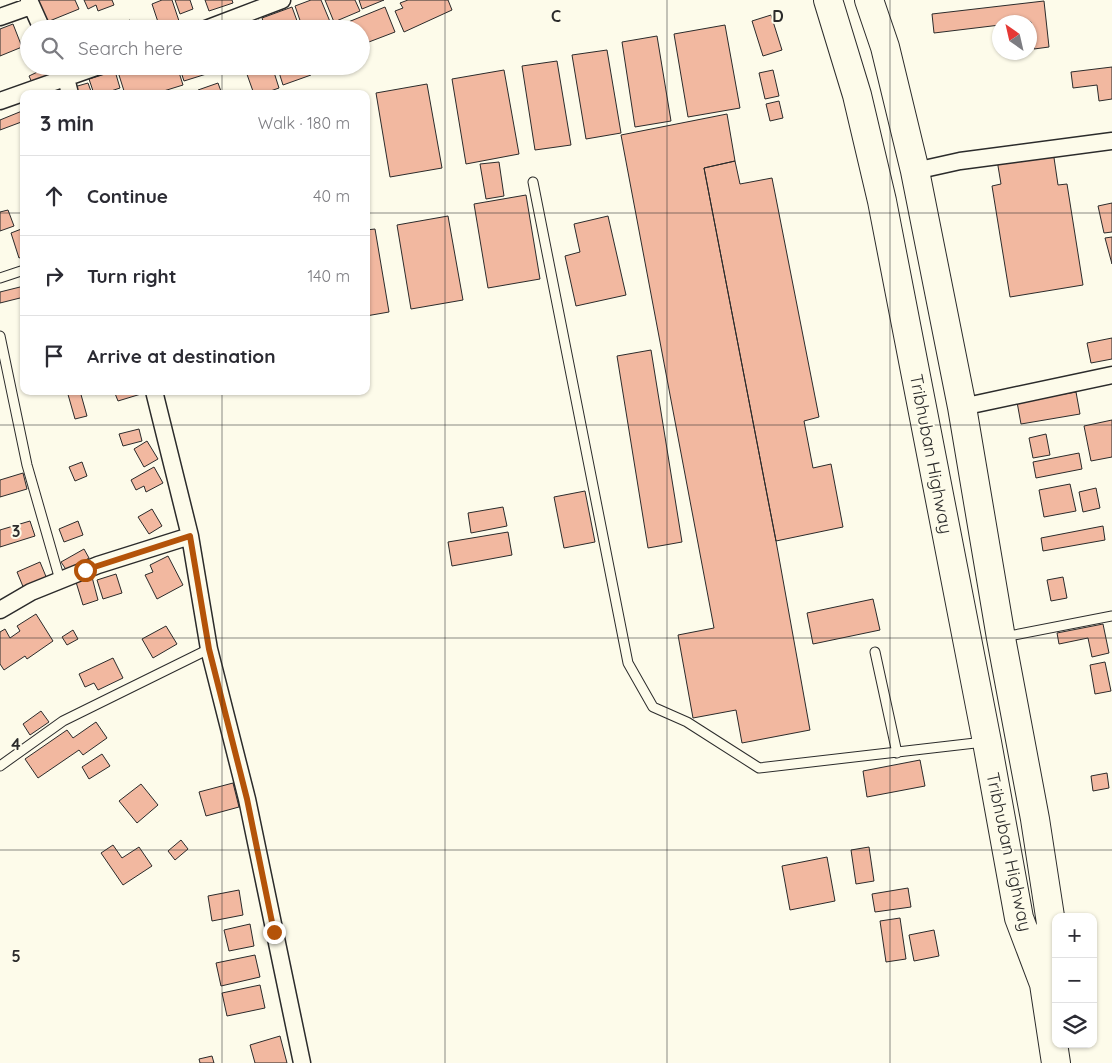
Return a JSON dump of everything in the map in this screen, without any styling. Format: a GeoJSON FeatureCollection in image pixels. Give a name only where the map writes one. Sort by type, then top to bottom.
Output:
{"type":"FeatureCollection","features":[{"type":"Feature","properties":{"kind":"highway","name":"Tribhuban Highway"},"geometry":{"type":"LineString","coordinates":[[828,0],[857,95],[882,201],[987,742],[1019,918],[1044,984]]}},
{"type":"Feature","properties":{"kind":"highway","name":"Tribhuban Highway"},"geometry":{"type":"LineString","coordinates":[[869,0],[885,47],[915,171],[962,407],[1001,638],[1035,819],[1051,924],[1044,984]]}},
{"type":"Feature","properties":{"kind":"highway"},"geometry":{"type":"LineString","coordinates":[[1044,984],[1056,1063]]}},
{"type":"Feature","properties":{"kind":"street"},"geometry":{"type":"LineString","coordinates":[[230,20],[282,0]]}},
{"type":"Feature","properties":{"kind":"street"},"geometry":{"type":"LineString","coordinates":[[0,17],[30,3],[38,20]]}},
{"type":"Feature","properties":{"kind":"street"},"geometry":{"type":"LineString","coordinates":[[32,90],[65,79]]}},
{"type":"Feature","properties":{"kind":"street"},"geometry":{"type":"LineString","coordinates":[[0,101],[20,94]]}},
{"type":"Feature","properties":{"kind":"street"},"geometry":{"type":"LineString","coordinates":[[915,171],[960,160],[1112,141]]}},
{"type":"Feature","properties":{"kind":"street"},"geometry":{"type":"LineString","coordinates":[[962,407],[1112,375]]}},
{"type":"Feature","properties":{"kind":"street"},"geometry":{"type":"LineString","coordinates":[[155,395],[190,536],[209,649],[247,799],[302,1063]]}},
{"type":"Feature","properties":{"kind":"street"},"geometry":{"type":"LineString","coordinates":[[0,610],[31,592],[98,565],[190,536]]}},
{"type":"Feature","properties":{"kind":"lane"},"geometry":{"type":"LineString","coordinates":[[533,182],[628,663],[653,706],[687,722],[759,768],[987,742]]}},
{"type":"Feature","properties":{"kind":"lane"},"geometry":{"type":"LineString","coordinates":[[0,278],[20,271]]}},
{"type":"Feature","properties":{"kind":"lane"},"geometry":{"type":"LineString","coordinates":[[0,336],[27,465],[60,580]]}},
{"type":"Feature","properties":{"kind":"lane"},"geometry":{"type":"LineString","coordinates":[[1001,638],[1112,616]]}},
{"type":"Feature","properties":{"kind":"lane"},"geometry":{"type":"LineString","coordinates":[[0,766],[63,721],[209,649]]}},
{"type":"Feature","properties":{"kind":"lane"},"geometry":{"type":"LineString","coordinates":[[875,652],[897,753]]}},
{"type":"Feature","properties":{"kind":"building"},"geometry":{"type":"Polygon","coordinates":[[[37,0],[75,0],[79,9],[52,20],[46,20],[37,0]]]}},
{"type":"Feature","properties":{"kind":"building"},"geometry":{"type":"Polygon","coordinates":[[[84,0],[112,0],[114,5],[98,11],[96,5],[88,9],[84,0]]]}},
{"type":"Feature","properties":{"kind":"building"},"geometry":{"type":"Polygon","coordinates":[[[162,0],[172,0],[179,20],[157,20],[152,4],[162,0]]]}},
{"type":"Feature","properties":{"kind":"building"},"geometry":{"type":"Polygon","coordinates":[[[175,0],[190,0],[193,9],[180,14],[175,0]]]}},
{"type":"Feature","properties":{"kind":"building"},"geometry":{"type":"Polygon","coordinates":[[[205,0],[232,0],[233,3],[209,11],[205,0]]]}},
{"type":"Feature","properties":{"kind":"building"},"geometry":{"type":"Polygon","coordinates":[[[311,0],[321,0],[329,20],[300,20],[295,6],[311,0]]]}},
{"type":"Feature","properties":{"kind":"building"},"geometry":{"type":"Polygon","coordinates":[[[325,0],[355,0],[360,11],[339,20],[333,20],[325,0]]]}},
{"type":"Feature","properties":{"kind":"building"},"geometry":{"type":"Polygon","coordinates":[[[359,0],[384,0],[362,9],[359,0]]]}},
{"type":"Feature","properties":{"kind":"building"},"geometry":{"type":"Polygon","coordinates":[[[408,0],[448,0],[452,10],[404,32],[395,11],[403,8],[400,3],[408,0]]]}},
{"type":"Feature","properties":{"kind":"building"},"geometry":{"type":"Polygon","coordinates":[[[1044,1],[1049,47],[1037,49],[1037,15],[992,15],[992,26],[934,33],[932,14],[1044,1]]]}},
{"type":"Feature","properties":{"kind":"building"},"geometry":{"type":"Polygon","coordinates":[[[292,7],[297,20],[263,20],[262,18],[292,7]]]}},
{"type":"Feature","properties":{"kind":"building"},"geometry":{"type":"Polygon","coordinates":[[[385,7],[395,32],[370,42],[370,20],[353,20],[385,7]]]}},
{"type":"Feature","properties":{"kind":"building"},"geometry":{"type":"Polygon","coordinates":[[[771,15],[782,50],[763,56],[752,21],[771,15]]]}},
{"type":"Feature","properties":{"kind":"building"},"geometry":{"type":"Polygon","coordinates":[[[13,24],[20,42],[20,48],[0,56],[0,29],[13,24]]]}},
{"type":"Feature","properties":{"kind":"building"},"geometry":{"type":"Polygon","coordinates":[[[725,25],[740,108],[688,117],[674,34],[725,25]]]}},
{"type":"Feature","properties":{"kind":"building"},"geometry":{"type":"Polygon","coordinates":[[[657,36],[671,121],[635,127],[622,42],[657,36]]]}},
{"type":"Feature","properties":{"kind":"building"},"geometry":{"type":"Polygon","coordinates":[[[607,50],[621,133],[586,139],[572,55],[607,50]]]}},
{"type":"Feature","properties":{"kind":"building"},"geometry":{"type":"Polygon","coordinates":[[[557,61],[571,145],[535,150],[522,66],[557,61]]]}},
{"type":"Feature","properties":{"kind":"building"},"geometry":{"type":"Polygon","coordinates":[[[1112,67],[1112,99],[1099,101],[1097,85],[1073,88],[1071,72],[1112,67]]]}},
{"type":"Feature","properties":{"kind":"building"},"geometry":{"type":"Polygon","coordinates":[[[504,70],[519,154],[466,164],[452,79],[504,70]]]}},
{"type":"Feature","properties":{"kind":"building"},"geometry":{"type":"Polygon","coordinates":[[[773,70],[779,96],[765,99],[759,73],[773,70]]]}},
{"type":"Feature","properties":{"kind":"building"},"geometry":{"type":"Polygon","coordinates":[[[31,75],[54,75],[33,85],[29,76],[31,75]]]}},
{"type":"Feature","properties":{"kind":"building"},"geometry":{"type":"Polygon","coordinates":[[[102,75],[116,75],[120,88],[114,90],[93,90],[89,79],[102,75]]]}},
{"type":"Feature","properties":{"kind":"building"},"geometry":{"type":"Polygon","coordinates":[[[119,75],[180,75],[183,85],[167,90],[124,90],[119,75]]]}},
{"type":"Feature","properties":{"kind":"building"},"geometry":{"type":"Polygon","coordinates":[[[182,75],[203,75],[184,81],[182,75]]]}},
{"type":"Feature","properties":{"kind":"building"},"geometry":{"type":"Polygon","coordinates":[[[247,75],[275,75],[279,88],[273,90],[253,90],[247,75]]]}},
{"type":"Feature","properties":{"kind":"building"},"geometry":{"type":"Polygon","coordinates":[[[280,75],[311,75],[283,85],[280,75]]]}},
{"type":"Feature","properties":{"kind":"building"},"geometry":{"type":"Polygon","coordinates":[[[88,83],[91,90],[75,90],[74,87],[88,83]]]}},
{"type":"Feature","properties":{"kind":"building"},"geometry":{"type":"Polygon","coordinates":[[[218,83],[221,90],[198,90],[218,83]]]}},
{"type":"Feature","properties":{"kind":"building"},"geometry":{"type":"Polygon","coordinates":[[[427,84],[442,168],[390,177],[376,93],[427,84]]]}},
{"type":"Feature","properties":{"kind":"building"},"geometry":{"type":"Polygon","coordinates":[[[779,101],[783,118],[770,121],[766,104],[779,101]]]}},
{"type":"Feature","properties":{"kind":"building"},"geometry":{"type":"Polygon","coordinates":[[[20,112],[20,122],[0,130],[0,120],[20,112]]]}},
{"type":"Feature","properties":{"kind":"building"},"geometry":{"type":"Polygon","coordinates":[[[727,114],[735,161],[704,168],[776,541],[810,730],[742,743],[736,710],[693,718],[678,635],[714,628],[621,135],[727,114]]]}},
{"type":"Feature","properties":{"kind":"building"},"geometry":{"type":"Polygon","coordinates":[[[1053,151],[1058,185],[1067,184],[1083,285],[1010,297],[992,186],[1001,184],[997,160],[1053,151]]]}},
{"type":"Feature","properties":{"kind":"building"},"geometry":{"type":"Polygon","coordinates":[[[735,161],[740,184],[772,178],[819,417],[804,421],[813,468],[831,464],[843,527],[776,541],[704,168],[735,161]]]}},
{"type":"Feature","properties":{"kind":"building"},"geometry":{"type":"Polygon","coordinates":[[[499,162],[504,196],[486,199],[480,164],[499,162]]]}},
{"type":"Feature","properties":{"kind":"building"},"geometry":{"type":"Polygon","coordinates":[[[526,195],[540,279],[488,288],[474,204],[526,195]]]}},
{"type":"Feature","properties":{"kind":"building"},"geometry":{"type":"Polygon","coordinates":[[[1112,203],[1112,232],[1104,233],[1098,206],[1112,203]]]}},
{"type":"Feature","properties":{"kind":"building"},"geometry":{"type":"Polygon","coordinates":[[[8,210],[14,226],[0,231],[0,212],[8,210]]]}},
{"type":"Feature","properties":{"kind":"building"},"geometry":{"type":"Polygon","coordinates":[[[448,216],[463,300],[411,309],[397,225],[448,216]]]}},
{"type":"Feature","properties":{"kind":"building"},"geometry":{"type":"Polygon","coordinates":[[[608,216],[626,295],[576,306],[565,256],[580,252],[574,224],[608,216]]]}},
{"type":"Feature","properties":{"kind":"building"},"geometry":{"type":"Polygon","coordinates":[[[375,229],[389,312],[370,315],[370,230],[375,229]]]}},
{"type":"Feature","properties":{"kind":"building"},"geometry":{"type":"Polygon","coordinates":[[[20,230],[19,258],[11,233],[20,230]]]}},
{"type":"Feature","properties":{"kind":"building"},"geometry":{"type":"Polygon","coordinates":[[[1112,237],[1112,264],[1105,238],[1112,237]]]}},
{"type":"Feature","properties":{"kind":"building"},"geometry":{"type":"Polygon","coordinates":[[[20,287],[20,298],[0,303],[0,292],[20,287]]]}},
{"type":"Feature","properties":{"kind":"building"},"geometry":{"type":"Polygon","coordinates":[[[1112,338],[1112,359],[1091,363],[1087,343],[1112,338]]]}},
{"type":"Feature","properties":{"kind":"building"},"geometry":{"type":"Polygon","coordinates":[[[651,350],[682,542],[648,548],[617,356],[651,350]]]}},
{"type":"Feature","properties":{"kind":"building"},"geometry":{"type":"Polygon","coordinates":[[[1076,392],[1080,414],[1021,424],[1017,402],[1076,392]]]}},
{"type":"Feature","properties":{"kind":"building"},"geometry":{"type":"Polygon","coordinates":[[[68,395],[81,395],[87,416],[75,419],[68,395]]]}},
{"type":"Feature","properties":{"kind":"building"},"geometry":{"type":"Polygon","coordinates":[[[116,395],[138,395],[118,401],[116,395]]]}},
{"type":"Feature","properties":{"kind":"building"},"geometry":{"type":"Polygon","coordinates":[[[1112,420],[1112,457],[1091,461],[1084,426],[1112,420]]]}},
{"type":"Feature","properties":{"kind":"building"},"geometry":{"type":"Polygon","coordinates":[[[139,429],[142,441],[123,446],[119,434],[139,429]]]}},
{"type":"Feature","properties":{"kind":"building"},"geometry":{"type":"Polygon","coordinates":[[[1046,434],[1050,455],[1033,458],[1029,438],[1046,434]]]}},
{"type":"Feature","properties":{"kind":"building"},"geometry":{"type":"Polygon","coordinates":[[[147,441],[158,459],[144,467],[134,449],[147,441]]]}},
{"type":"Feature","properties":{"kind":"building"},"geometry":{"type":"Polygon","coordinates":[[[1079,453],[1082,469],[1036,478],[1033,462],[1079,453]]]}},
{"type":"Feature","properties":{"kind":"building"},"geometry":{"type":"Polygon","coordinates":[[[82,462],[87,476],[75,481],[69,467],[82,462]]]}},
{"type":"Feature","properties":{"kind":"building"},"geometry":{"type":"Polygon","coordinates":[[[154,467],[163,483],[146,492],[144,486],[136,490],[131,480],[154,467]]]}},
{"type":"Feature","properties":{"kind":"building"},"geometry":{"type":"Polygon","coordinates":[[[23,473],[27,489],[0,497],[0,480],[23,473]]]}},
{"type":"Feature","properties":{"kind":"building"},"geometry":{"type":"Polygon","coordinates":[[[1070,484],[1076,511],[1044,517],[1039,490],[1070,484]]]}},
{"type":"Feature","properties":{"kind":"building"},"geometry":{"type":"Polygon","coordinates":[[[1096,488],[1100,508],[1083,512],[1079,492],[1096,488]]]}},
{"type":"Feature","properties":{"kind":"building"},"geometry":{"type":"Polygon","coordinates":[[[585,491],[595,542],[564,548],[554,497],[585,491]]]}},
{"type":"Feature","properties":{"kind":"building"},"geometry":{"type":"Polygon","coordinates":[[[503,507],[507,526],[471,533],[468,513],[503,507]]]}},
{"type":"Feature","properties":{"kind":"building"},"geometry":{"type":"Polygon","coordinates":[[[152,509],[162,526],[149,534],[138,517],[152,509]]]}},
{"type":"Feature","properties":{"kind":"building"},"geometry":{"type":"Polygon","coordinates":[[[30,521],[35,536],[0,547],[0,530],[30,521]]]}},
{"type":"Feature","properties":{"kind":"building"},"geometry":{"type":"Polygon","coordinates":[[[78,521],[83,535],[64,542],[59,529],[78,521]]]}},
{"type":"Feature","properties":{"kind":"building"},"geometry":{"type":"Polygon","coordinates":[[[1103,526],[1105,540],[1043,551],[1041,538],[1103,526]]]}},
{"type":"Feature","properties":{"kind":"building"},"geometry":{"type":"Polygon","coordinates":[[[508,532],[512,555],[452,566],[448,542],[508,532]]]}},
{"type":"Feature","properties":{"kind":"building"},"geometry":{"type":"Polygon","coordinates":[[[84,549],[89,558],[67,571],[61,562],[84,549]]]}},
{"type":"Feature","properties":{"kind":"building"},"geometry":{"type":"Polygon","coordinates":[[[168,556],[183,585],[157,599],[145,575],[153,572],[150,565],[168,556]]]}},
{"type":"Feature","properties":{"kind":"building"},"geometry":{"type":"Polygon","coordinates":[[[40,562],[47,579],[24,589],[17,572],[40,562]]]}},
{"type":"Feature","properties":{"kind":"building"},"geometry":{"type":"Polygon","coordinates":[[[116,574],[122,593],[103,599],[97,580],[116,574]]]}},
{"type":"Feature","properties":{"kind":"building"},"geometry":{"type":"Polygon","coordinates":[[[92,577],[98,600],[83,605],[76,582],[92,577]]]}},
{"type":"Feature","properties":{"kind":"building"},"geometry":{"type":"Polygon","coordinates":[[[1063,577],[1067,598],[1051,601],[1047,580],[1063,577]]]}},
{"type":"Feature","properties":{"kind":"building"},"geometry":{"type":"Polygon","coordinates":[[[873,599],[880,630],[813,644],[807,613],[873,599]]]}},
{"type":"Feature","properties":{"kind":"building"},"geometry":{"type":"Polygon","coordinates":[[[36,614],[53,641],[27,659],[25,656],[4,670],[0,664],[0,632],[5,629],[10,638],[20,631],[17,626],[36,614]]]}},
{"type":"Feature","properties":{"kind":"building"},"geometry":{"type":"Polygon","coordinates":[[[1103,624],[1109,653],[1092,657],[1088,638],[1059,644],[1057,633],[1103,624]]]}},
{"type":"Feature","properties":{"kind":"building"},"geometry":{"type":"Polygon","coordinates":[[[166,626],[177,644],[153,658],[142,639],[166,626]]]}},
{"type":"Feature","properties":{"kind":"building"},"geometry":{"type":"Polygon","coordinates":[[[73,630],[78,639],[67,645],[62,637],[73,630]]]}},
{"type":"Feature","properties":{"kind":"building"},"geometry":{"type":"Polygon","coordinates":[[[113,658],[123,678],[98,690],[94,683],[85,687],[79,674],[113,658]]]}},
{"type":"Feature","properties":{"kind":"building"},"geometry":{"type":"Polygon","coordinates":[[[1105,662],[1111,691],[1095,694],[1090,665],[1105,662]]]}},
{"type":"Feature","properties":{"kind":"building"},"geometry":{"type":"Polygon","coordinates":[[[41,711],[49,722],[30,735],[23,724],[41,711]]]}},
{"type":"Feature","properties":{"kind":"building"},"geometry":{"type":"Polygon","coordinates":[[[96,722],[107,738],[83,755],[79,750],[38,778],[25,759],[67,730],[73,738],[96,722]]]}},
{"type":"Feature","properties":{"kind":"building"},"geometry":{"type":"Polygon","coordinates":[[[102,754],[110,766],[89,779],[82,767],[102,754]]]}},
{"type":"Feature","properties":{"kind":"building"},"geometry":{"type":"Polygon","coordinates":[[[920,760],[925,786],[867,797],[863,771],[920,760]]]}},
{"type":"Feature","properties":{"kind":"building"},"geometry":{"type":"Polygon","coordinates":[[[1107,773],[1109,788],[1093,791],[1091,776],[1107,773]]]}},
{"type":"Feature","properties":{"kind":"building"},"geometry":{"type":"Polygon","coordinates":[[[233,783],[239,807],[206,816],[199,792],[233,783]]]}},
{"type":"Feature","properties":{"kind":"building"},"geometry":{"type":"Polygon","coordinates":[[[141,784],[158,805],[137,823],[119,801],[141,784]]]}},
{"type":"Feature","properties":{"kind":"building"},"geometry":{"type":"Polygon","coordinates":[[[181,840],[188,849],[175,860],[168,851],[181,840]]]}},
{"type":"Feature","properties":{"kind":"building"},"geometry":{"type":"Polygon","coordinates":[[[113,845],[122,858],[139,847],[152,866],[123,885],[101,853],[113,845]]]}},
{"type":"Feature","properties":{"kind":"building"},"geometry":{"type":"Polygon","coordinates":[[[869,847],[874,881],[856,884],[851,850],[869,847]]]}},
{"type":"Feature","properties":{"kind":"building"},"geometry":{"type":"Polygon","coordinates":[[[827,857],[835,901],[790,910],[782,866],[827,857]]]}},
{"type":"Feature","properties":{"kind":"building"},"geometry":{"type":"Polygon","coordinates":[[[908,888],[911,907],[875,912],[872,894],[908,888]]]}},
{"type":"Feature","properties":{"kind":"building"},"geometry":{"type":"Polygon","coordinates":[[[239,890],[243,915],[212,921],[208,896],[239,890]]]}},
{"type":"Feature","properties":{"kind":"building"},"geometry":{"type":"Polygon","coordinates":[[[900,918],[906,959],[886,962],[880,921],[900,918]]]}},
{"type":"Feature","properties":{"kind":"building"},"geometry":{"type":"Polygon","coordinates":[[[250,924],[254,946],[229,951],[224,930],[250,924]]]}},
{"type":"Feature","properties":{"kind":"building"},"geometry":{"type":"Polygon","coordinates":[[[934,930],[939,956],[914,961],[909,935],[934,930]]]}},
{"type":"Feature","properties":{"kind":"building"},"geometry":{"type":"Polygon","coordinates":[[[255,955],[260,977],[221,986],[216,963],[255,955]]]}},
{"type":"Feature","properties":{"kind":"building"},"geometry":{"type":"Polygon","coordinates":[[[260,985],[265,1008],[227,1016],[222,993],[260,985]]]}},
{"type":"Feature","properties":{"kind":"building"},"geometry":{"type":"Polygon","coordinates":[[[280,1036],[287,1063],[255,1063],[250,1045],[280,1036]]]}},
{"type":"Feature","properties":{"kind":"building"},"geometry":{"type":"Polygon","coordinates":[[[212,1056],[214,1063],[200,1063],[199,1059],[212,1056]]]}},
{"type":"Feature","properties":{"kind":"route"},"geometry":{"type":"LineString","coordinates":[[85,570],[190,536],[209,649],[247,799],[274,932]]}}]}
